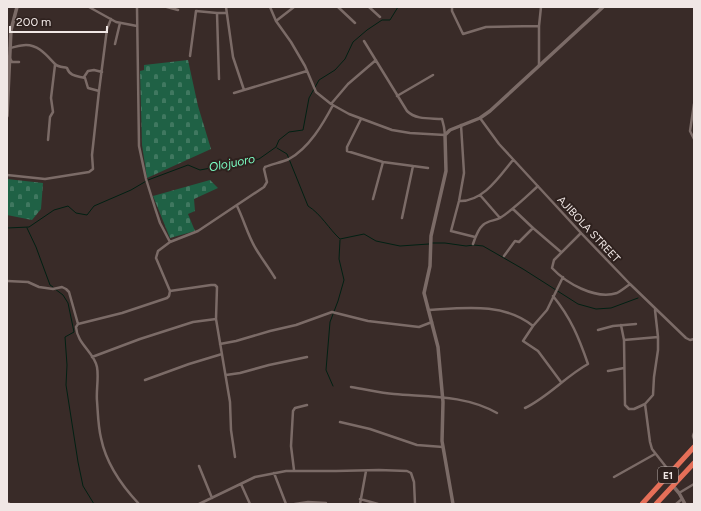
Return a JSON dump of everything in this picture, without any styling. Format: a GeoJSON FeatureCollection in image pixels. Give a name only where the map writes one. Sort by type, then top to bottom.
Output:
{"type":"FeatureCollection","features":[{"type":"Feature","properties":{"kind":"highway","name":"E1"},"geometry":{"type":"LineString","coordinates":[[642,504],[694,447]]}},
{"type":"Feature","properties":{"kind":"highway","name":"E1"},"geometry":{"type":"LineString","coordinates":[[656,504],[694,463]]}},
{"type":"Feature","properties":{"kind":"street"},"geometry":{"type":"LineString","coordinates":[[7,116],[8,56],[12,24],[17,7]]}},
{"type":"Feature","properties":{"kind":"street"},"geometry":{"type":"LineString","coordinates":[[89,7],[120,23],[137,26]]}},
{"type":"Feature","properties":{"kind":"street"},"geometry":{"type":"LineString","coordinates":[[137,7],[138,134],[141,156],[146,179],[160,223],[170,242]]}},
{"type":"Feature","properties":{"kind":"street"},"geometry":{"type":"LineString","coordinates":[[167,7],[178,10]]}},
{"type":"Feature","properties":{"kind":"street"},"geometry":{"type":"LineString","coordinates":[[226,7],[233,57],[244,90]]}},
{"type":"Feature","properties":{"kind":"street"},"geometry":{"type":"LineString","coordinates":[[270,7],[276,21],[291,42],[307,71],[316,92],[332,105],[361,119],[401,132],[445,135],[450,130],[480,118],[490,111],[603,7]]}},
{"type":"Feature","properties":{"kind":"street"},"geometry":{"type":"LineString","coordinates":[[276,21],[294,7]]}},
{"type":"Feature","properties":{"kind":"street"},"geometry":{"type":"LineString","coordinates":[[338,7],[355,23]]}},
{"type":"Feature","properties":{"kind":"street"},"geometry":{"type":"LineString","coordinates":[[369,7],[380,17]]}},
{"type":"Feature","properties":{"kind":"street"},"geometry":{"type":"LineString","coordinates":[[452,7],[463,34],[486,27],[539,26]]}},
{"type":"Feature","properties":{"kind":"street"},"geometry":{"type":"LineString","coordinates":[[539,66],[539,26],[541,7]]}},
{"type":"Feature","properties":{"kind":"street"},"geometry":{"type":"LineString","coordinates":[[190,56],[196,11],[226,13]]}},
{"type":"Feature","properties":{"kind":"street"},"geometry":{"type":"LineString","coordinates":[[217,12],[219,79]]}},
{"type":"Feature","properties":{"kind":"street"},"geometry":{"type":"LineString","coordinates":[[7,175],[45,179],[89,172],[93,169],[92,155],[99,91],[107,29],[111,19]]}},
{"type":"Feature","properties":{"kind":"street"},"geometry":{"type":"LineString","coordinates":[[115,44],[120,23]]}},
{"type":"Feature","properties":{"kind":"street"},"geometry":{"type":"LineString","coordinates":[[364,41],[402,104],[411,115],[442,119],[444,126],[446,171],[430,241],[430,266],[424,292],[438,347],[443,398],[443,447],[453,504]]}},
{"type":"Feature","properties":{"kind":"street"},"geometry":{"type":"LineString","coordinates":[[10,48],[25,45],[32,46],[44,52],[55,65],[67,68],[73,75],[87,79],[88,88],[99,91]]}},
{"type":"Feature","properties":{"kind":"street"},"geometry":{"type":"LineString","coordinates":[[8,56],[12,62],[19,62]]}},
{"type":"Feature","properties":{"kind":"street"},"geometry":{"type":"LineString","coordinates":[[78,324],[122,313],[165,299],[169,296],[170,291],[156,258],[158,251],[170,242],[198,231],[237,206],[266,184],[265,166],[287,160],[299,152],[323,123],[332,105],[348,84],[376,60]]}},
{"type":"Feature","properties":{"kind":"street"},"geometry":{"type":"LineString","coordinates":[[48,140],[50,117],[53,112],[51,98],[55,65]]}},
{"type":"Feature","properties":{"kind":"street"},"geometry":{"type":"LineString","coordinates":[[84,77],[88,71],[94,70],[102,72]]}},
{"type":"Feature","properties":{"kind":"street"},"geometry":{"type":"LineString","coordinates":[[234,93],[307,71]]}},
{"type":"Feature","properties":{"kind":"street"},"geometry":{"type":"LineString","coordinates":[[397,96],[433,75]]}},
{"type":"Feature","properties":{"kind":"street"},"geometry":{"type":"LineString","coordinates":[[694,104],[690,131],[694,139]]}},
{"type":"Feature","properties":{"kind":"street","name":"AJIBOLA STREET"},"geometry":{"type":"LineString","coordinates":[[480,118],[492,136],[513,160],[630,284],[688,340],[694,340]]}},
{"type":"Feature","properties":{"kind":"street"},"geometry":{"type":"LineString","coordinates":[[361,119],[346,147],[347,151],[383,162],[428,168]]}},
{"type":"Feature","properties":{"kind":"street"},"geometry":{"type":"LineString","coordinates":[[461,125],[464,169],[459,201],[451,231],[475,237]]}},
{"type":"Feature","properties":{"kind":"street"},"geometry":{"type":"LineString","coordinates":[[459,201],[470,200],[480,195],[494,183],[513,160]]}},
{"type":"Feature","properties":{"kind":"street"},"geometry":{"type":"LineString","coordinates":[[373,199],[383,162]]}},
{"type":"Feature","properties":{"kind":"street"},"geometry":{"type":"LineString","coordinates":[[402,218],[413,166]]}},
{"type":"Feature","properties":{"kind":"street"},"geometry":{"type":"LineString","coordinates":[[473,244],[475,237],[483,225],[500,218],[513,209],[538,186]]}},
{"type":"Feature","properties":{"kind":"street"},"geometry":{"type":"LineString","coordinates":[[480,195],[500,218]]}},
{"type":"Feature","properties":{"kind":"street"},"geometry":{"type":"LineString","coordinates":[[237,206],[256,249],[265,260],[275,278]]}},
{"type":"Feature","properties":{"kind":"street"},"geometry":{"type":"LineString","coordinates":[[513,209],[561,252]]}},
{"type":"Feature","properties":{"kind":"street"},"geometry":{"type":"LineString","coordinates":[[504,256],[515,241],[519,242],[533,228]]}},
{"type":"Feature","properties":{"kind":"street"},"geometry":{"type":"LineString","coordinates":[[581,232],[554,260],[552,268],[575,285],[591,293],[617,293],[630,284]]}},
{"type":"Feature","properties":{"kind":"street"},"geometry":{"type":"LineString","coordinates":[[561,382],[538,351],[523,341],[533,326],[547,310],[563,277]]}},
{"type":"Feature","properties":{"kind":"street"},"geometry":{"type":"LineString","coordinates":[[7,281],[28,282],[39,287],[53,290],[62,287],[69,292],[78,324],[76,327],[78,337],[96,362],[98,373],[96,390],[101,438],[109,462],[125,489],[139,504]]}},
{"type":"Feature","properties":{"kind":"street"},"geometry":{"type":"LineString","coordinates":[[170,291],[215,285],[216,287],[216,319],[230,402],[231,430],[235,457]]}},
{"type":"Feature","properties":{"kind":"street"},"geometry":{"type":"LineString","coordinates":[[525,408],[533,404],[561,382],[588,364],[576,330],[562,307],[553,296]]}},
{"type":"Feature","properties":{"kind":"street"},"geometry":{"type":"LineString","coordinates":[[428,310],[484,307],[520,317],[533,326]]}},
{"type":"Feature","properties":{"kind":"street"},"geometry":{"type":"LineString","coordinates":[[621,325],[624,340],[625,406],[629,409],[634,409],[644,404],[653,395],[658,345],[655,308]]}},
{"type":"Feature","properties":{"kind":"street"},"geometry":{"type":"LineString","coordinates":[[220,344],[236,341],[270,330],[296,325],[334,312],[368,321],[419,327],[432,322]]}},
{"type":"Feature","properties":{"kind":"street"},"geometry":{"type":"LineString","coordinates":[[92,357],[140,339],[193,322],[216,319]]}},
{"type":"Feature","properties":{"kind":"street"},"geometry":{"type":"LineString","coordinates":[[598,330],[621,325],[636,324]]}},
{"type":"Feature","properties":{"kind":"street"},"geometry":{"type":"LineString","coordinates":[[624,340],[658,337]]}},
{"type":"Feature","properties":{"kind":"street"},"geometry":{"type":"LineString","coordinates":[[145,380],[222,354]]}},
{"type":"Feature","properties":{"kind":"street"},"geometry":{"type":"LineString","coordinates":[[226,374],[240,373],[308,357]]}},
{"type":"Feature","properties":{"kind":"street"},"geometry":{"type":"LineString","coordinates":[[608,371],[624,368]]}},
{"type":"Feature","properties":{"kind":"street"},"geometry":{"type":"LineString","coordinates":[[351,387],[392,394],[464,400],[486,407],[497,413]]}},
{"type":"Feature","properties":{"kind":"street"},"geometry":{"type":"LineString","coordinates":[[644,404],[650,442],[656,454],[670,472]]}},
{"type":"Feature","properties":{"kind":"street"},"geometry":{"type":"LineString","coordinates":[[294,470],[291,446],[293,411],[295,408],[307,405]]}},
{"type":"Feature","properties":{"kind":"street"},"geometry":{"type":"LineString","coordinates":[[340,422],[370,429],[417,445],[443,447]]}},
{"type":"Feature","properties":{"kind":"street"},"geometry":{"type":"LineString","coordinates":[[694,433],[694,439]]}},
{"type":"Feature","properties":{"kind":"street"},"geometry":{"type":"LineString","coordinates":[[614,477],[656,454]]}},
{"type":"Feature","properties":{"kind":"street"},"geometry":{"type":"LineString","coordinates":[[199,466],[212,498]]}},
{"type":"Feature","properties":{"kind":"street"},"geometry":{"type":"LineString","coordinates":[[199,504],[255,477],[294,470],[336,472],[386,470],[406,471],[411,473],[414,482],[415,504]]}},
{"type":"Feature","properties":{"kind":"street"},"geometry":{"type":"LineString","coordinates":[[360,504],[366,471]]}},
{"type":"Feature","properties":{"kind":"street"},"geometry":{"type":"LineString","coordinates":[[274,473],[286,504]]}},
{"type":"Feature","properties":{"kind":"street"},"geometry":{"type":"LineString","coordinates":[[241,484],[250,504]]}},
{"type":"Feature","properties":{"kind":"street"},"geometry":{"type":"LineString","coordinates":[[679,493],[694,484]]}},
{"type":"Feature","properties":{"kind":"street"},"geometry":{"type":"LineString","coordinates":[[673,486],[685,504]]}},
{"type":"Feature","properties":{"kind":"street"},"geometry":{"type":"LineString","coordinates":[[676,504],[682,498]]}},
{"type":"Feature","properties":{"kind":"street"},"geometry":{"type":"LineString","coordinates":[[360,499],[378,504]]}},
{"type":"Feature","properties":{"kind":"street"},"geometry":{"type":"LineString","coordinates":[[295,504],[308,502],[326,503]]}},
{"type":"Feature","properties":{"kind":"green space"},"geometry":{"type":"Polygon","coordinates":[[[188,60],[198,106],[211,149],[147,178],[142,145],[140,71],[144,70],[144,65],[188,60]]]}},
{"type":"Feature","properties":{"kind":"green space"},"geometry":{"type":"Polygon","coordinates":[[[7,179],[43,183],[41,209],[32,220],[7,215],[7,179]]]}},
{"type":"Feature","properties":{"kind":"green space"},"geometry":{"type":"Polygon","coordinates":[[[210,180],[218,188],[194,199],[195,211],[188,214],[195,231],[170,238],[153,196],[210,180]]]}},
{"type":"Feature","properties":{"kind":"waterway","name":"Olojuoro"},"geometry":{"type":"LineString","coordinates":[[7,228],[29,227],[54,210],[68,206],[76,213],[87,215],[94,206],[131,190],[148,180],[188,165],[200,170],[259,159],[276,147],[279,140],[289,132],[303,130],[309,98],[319,80],[335,70],[345,59],[353,42],[382,20],[390,20],[398,7]]}},
{"type":"Feature","properties":{"kind":"waterway"},"geometry":{"type":"LineString","coordinates":[[277,148],[287,154],[308,206],[317,213],[340,239],[364,234],[376,241],[400,246],[429,244]]}},
{"type":"Feature","properties":{"kind":"waterway"},"geometry":{"type":"LineString","coordinates":[[27,228],[36,247],[50,285],[53,287]]}},
{"type":"Feature","properties":{"kind":"waterway"},"geometry":{"type":"LineString","coordinates":[[333,386],[326,370],[330,322],[344,280],[339,259],[340,240]]}},
{"type":"Feature","properties":{"kind":"waterway"},"geometry":{"type":"LineString","coordinates":[[432,243],[483,246],[523,269],[578,304],[596,309],[611,308],[638,298]]}},
{"type":"Feature","properties":{"kind":"waterway"},"geometry":{"type":"LineString","coordinates":[[55,289],[63,295],[68,303],[74,332],[65,337],[67,365],[66,385],[83,486],[94,504]]}}]}
